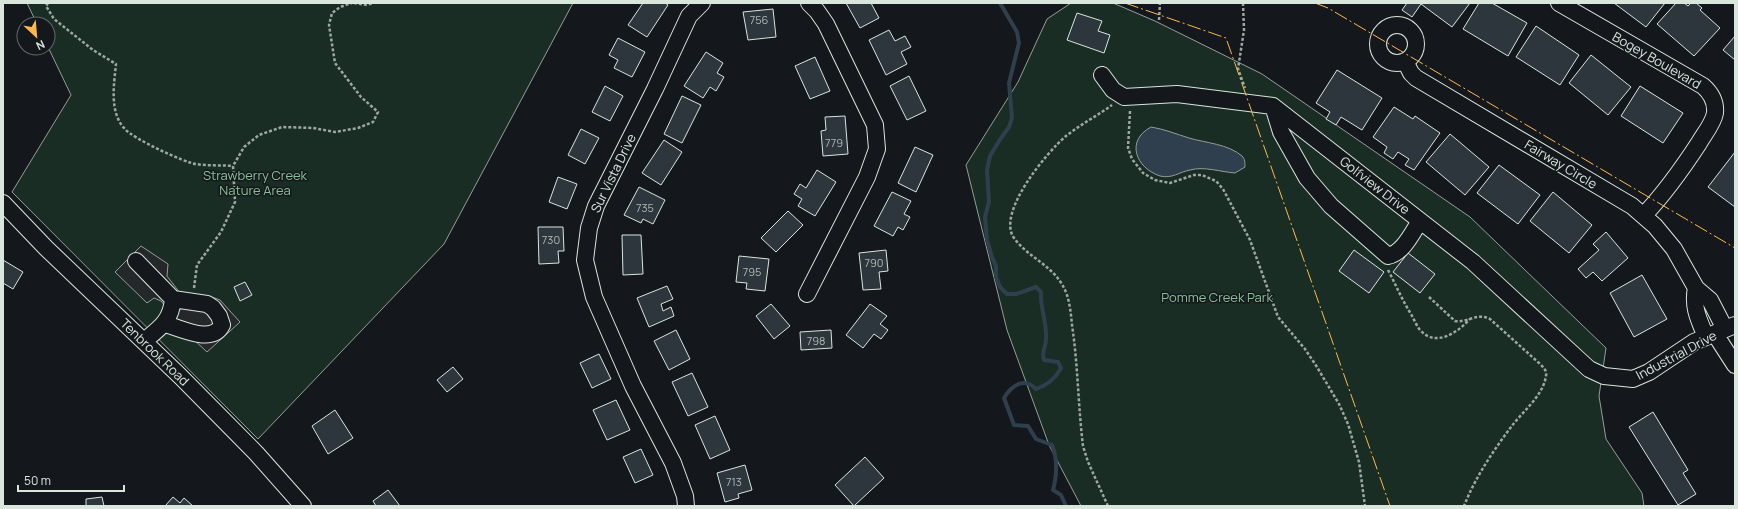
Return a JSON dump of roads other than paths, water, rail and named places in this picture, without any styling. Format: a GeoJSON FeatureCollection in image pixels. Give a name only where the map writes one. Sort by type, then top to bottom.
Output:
{"type":"FeatureCollection","features":[{"type":"Feature","properties":{"kind":"street","name":"Sur Vista Drive"},"geometry":{"type":"LineString","coordinates":[[686,506],[685,496],[673,462],[633,386],[594,297],[584,260],[589,228],[596,206],[652,96],[689,16],[702,3]]}},
{"type":"Feature","properties":{"kind":"street"},"geometry":{"type":"LineString","coordinates":[[807,294],[867,177],[876,149],[875,125],[826,24],[809,3]]}},
{"type":"Feature","properties":{"kind":"street","name":"Bogey Boulevard"},"geometry":{"type":"LineString","coordinates":[[1559,3],[1703,86],[1711,95],[1714,102],[1715,114],[1708,130],[1672,183],[1644,215]]}},
{"type":"Feature","properties":{"kind":"street","name":"Fairway Circle"},"geometry":{"type":"LineString","coordinates":[[1405,61],[1411,73],[1416,78],[1632,206],[1644,215],[1665,236],[1687,270],[1696,288],[1703,293],[1713,306],[1720,331]]}},
{"type":"Feature","properties":{"kind":"street"},"geometry":{"type":"LineString","coordinates":[[1102,75],[1113,90],[1128,97],[1177,94],[1273,106],[1281,132],[1308,178],[1331,206],[1388,256],[1393,255],[1400,249],[1420,221]]}},
{"type":"Feature","properties":{"kind":"street","name":"Golfview Drive"},"geometry":{"type":"LineString","coordinates":[[1273,106],[1473,262],[1589,369],[1604,376],[1615,378]]}},
{"type":"Feature","properties":{"kind":"street","name":"Tenbrook Road"},"geometry":{"type":"LineString","coordinates":[[3,203],[46,248],[144,341],[256,453],[303,506]]}},
{"type":"Feature","properties":{"kind":"street"},"geometry":{"type":"LineString","coordinates":[[136,261],[173,299],[207,304],[213,308],[219,316],[222,324],[219,330],[209,335],[165,324]]}},
{"type":"Feature","properties":{"kind":"street","name":"Fairway Circle"},"geometry":{"type":"LineString","coordinates":[[1696,288],[1694,297],[1696,314],[1720,331]]}},
{"type":"Feature","properties":{"kind":"street"},"geometry":{"type":"LineString","coordinates":[[144,341],[165,324],[173,299]]}},
{"type":"Feature","properties":{"kind":"street"},"geometry":{"type":"LineString","coordinates":[[1696,314],[1713,306]]}},
{"type":"Feature","properties":{"kind":"street"},"geometry":{"type":"LineString","coordinates":[[1720,331],[1735,365]]}},
{"type":"Feature","properties":{"kind":"street","name":"Industrial Drive"},"geometry":{"type":"LineString","coordinates":[[1615,378],[1633,379],[1649,372],[1682,349],[1720,331]]}},
{"type":"Feature","properties":{"kind":"water"},"geometry":{"type":"Polygon","coordinates":[[[1151,127],[1217,144],[1230,149],[1243,157],[1245,167],[1235,173],[1195,169],[1168,177],[1160,176],[1145,167],[1137,154],[1136,147],[1138,139],[1151,127]]]}},
{"type":"Feature","properties":{"kind":"waterway"},"geometry":{"type":"LineString","coordinates":[[1000,3],[1017,32],[1019,43],[1009,83],[1012,118],[1009,127],[990,156],[987,170],[989,202],[985,217],[987,240],[996,266],[996,277],[1000,287],[1007,294],[1016,294],[1036,287],[1041,292],[1046,333],[1046,342],[1043,354],[1044,360],[1058,362],[1061,368],[1054,378],[1044,386],[1036,389],[1032,385],[1023,383],[1018,384],[1014,386],[1004,398],[1014,425],[1028,426],[1036,439],[1052,445],[1056,468],[1053,490],[1061,495],[1066,506]]}},
{"type":"Feature","properties":{"kind":"park label","name":"Strawberry Creek Nature Area"},"geometry":{"type":"Point","coordinates":[255,182]}},
{"type":"Feature","properties":{"kind":"park label","name":"Pomme Creek Park"},"geometry":{"type":"Point","coordinates":[1217,297]}}]}
